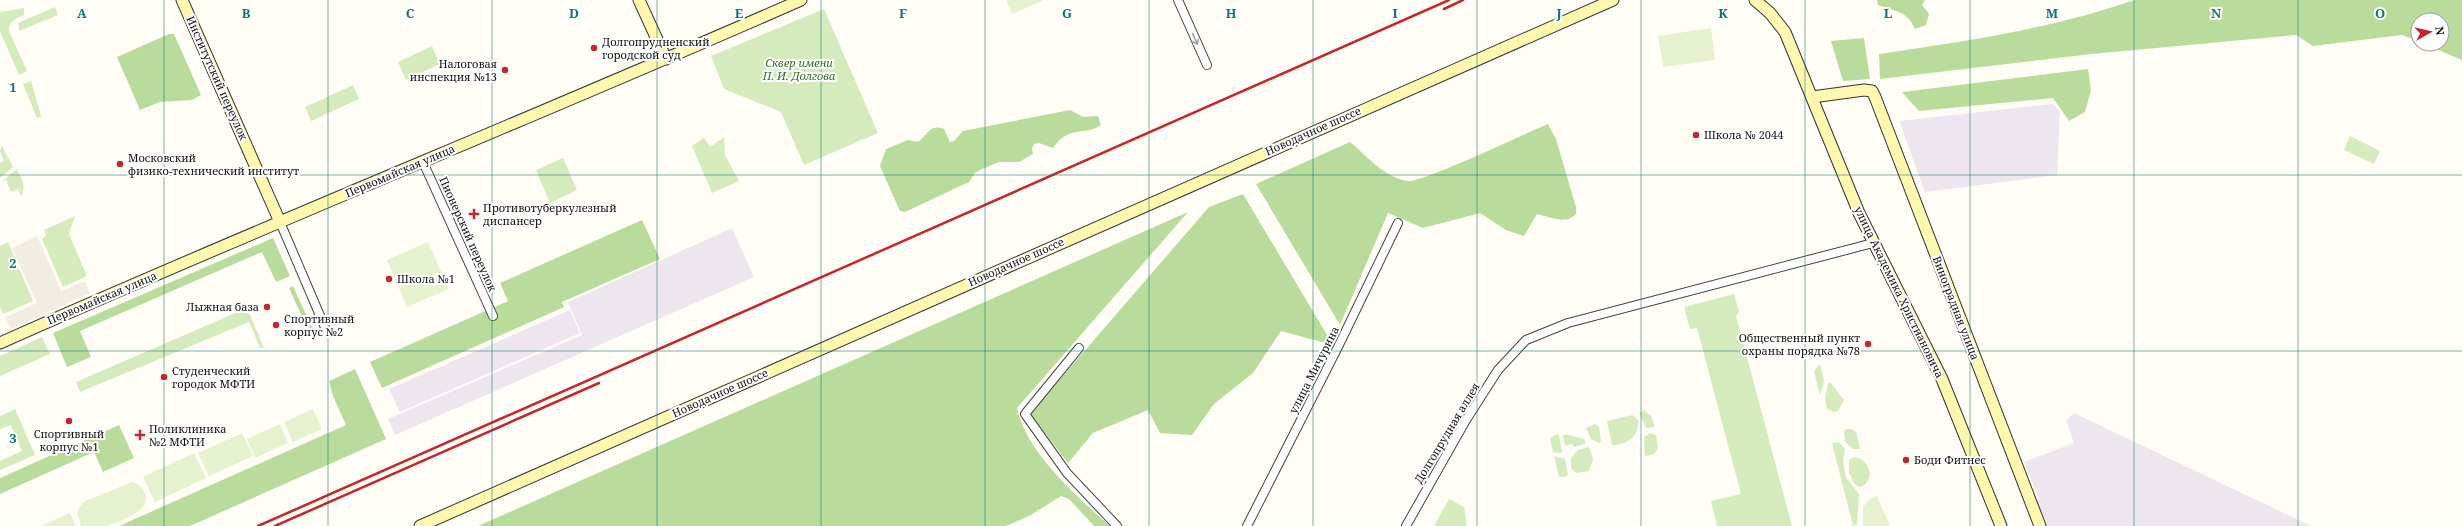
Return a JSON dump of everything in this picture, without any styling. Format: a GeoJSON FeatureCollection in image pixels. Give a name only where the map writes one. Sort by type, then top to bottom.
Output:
{"type":"FeatureCollection","features":[{"type":"Feature","properties":{"kind":"street","name":"Институтский переулок"},"geometry":{"type":"LineString","coordinates":[[182,0],[327,332]]}},
{"type":"Feature","properties":{"kind":"street"},"geometry":{"type":"LineString","coordinates":[[639,0],[666,59]]}},
{"type":"Feature","properties":{"kind":"street","name":"Первомайская улица"},"geometry":{"type":"LineString","coordinates":[[0,343],[801,0]]}},
{"type":"Feature","properties":{"kind":"street"},"geometry":{"type":"LineString","coordinates":[[1178,0],[1207,65]]}},
{"type":"Feature","properties":{"kind":"street","name":"Новодачное шоссе"},"geometry":{"type":"LineString","coordinates":[[427,525],[1613,0]]}},
{"type":"Feature","properties":{"kind":"street","name":"улица Академика Христиановича"},"geometry":{"type":"LineString","coordinates":[[1755,0],[1770,13],[1785,32],[1873,244],[1942,379],[2001,526]]}},
{"type":"Feature","properties":{"kind":"street","name":"Виноградная улица"},"geometry":{"type":"LineString","coordinates":[[1812,97],[1872,91],[1879,104],[2040,526]]}},
{"type":"Feature","properties":{"kind":"street","name":"Пионерский переулок"},"geometry":{"type":"LineString","coordinates":[[423,162],[493,316]]}},
{"type":"Feature","properties":{"kind":"street","name":"улица Мичурина"},"geometry":{"type":"LineString","coordinates":[[1247,526],[1338,347],[1398,223]]}},
{"type":"Feature","properties":{"kind":"street","name":"Долгопрудная аллея"},"geometry":{"type":"LineString","coordinates":[[1406,526],[1469,416],[1511,354],[1526,340],[1568,323],[1873,244]]}},
{"type":"Feature","properties":{"kind":"street"},"geometry":{"type":"LineString","coordinates":[[1079,348],[1025,414],[1067,473],[1117,526]]}},
{"type":"Feature","properties":{"kind":"shaded area"},"geometry":{"type":"Polygon","coordinates":[[[2053,104],[2060,111],[2057,175],[1925,192],[1899,121],[2053,104]]]}},
{"type":"Feature","properties":{"kind":"shaded area"},"geometry":{"type":"Polygon","coordinates":[[[732,228],[754,277],[395,435],[388,419],[582,335],[568,302],[732,228]]]}},
{"type":"Feature","properties":{"kind":"shaded area"},"geometry":{"type":"Polygon","coordinates":[[[37,236],[61,291],[85,281],[90,293],[11,329],[5,317],[37,303],[12,248],[37,236]]]}},
{"type":"Feature","properties":{"kind":"shaded area"},"geometry":{"type":"Polygon","coordinates":[[[570,310],[580,333],[400,412],[389,389],[570,310]]]}},
{"type":"Feature","properties":{"kind":"shaded area"},"geometry":{"type":"Polygon","coordinates":[[[2074,413],[2311,526],[2046,526],[2038,504],[2039,499],[2024,462],[2074,443],[2066,420],[2074,413]]]}},
{"type":"Feature","properties":{"kind":"green space"},"geometry":{"type":"Polygon","coordinates":[[[1006,0],[1044,0],[1012,14],[1006,0]]]}},
{"type":"Feature","properties":{"kind":"green space"},"geometry":{"type":"Polygon","coordinates":[[[1877,0],[1925,0],[1922,5],[1929,14],[1926,25],[1915,29],[1908,18],[1900,12],[1878,5],[1877,0]]]}},
{"type":"Feature","properties":{"kind":"green space"},"geometry":{"type":"Polygon","coordinates":[[[2134,0],[2462,0],[2462,60],[2443,52],[2450,52],[2450,12],[2410,12],[2410,38],[2402,35],[2313,46],[2296,35],[2092,54],[1880,79],[1879,54],[2008,33],[2072,19],[2134,0]]]}},
{"type":"Feature","properties":{"kind":"green space"},"geometry":{"type":"Polygon","coordinates":[[[55,7],[58,15],[19,31],[18,23],[55,7]]]}},
{"type":"Feature","properties":{"kind":"green space"},"geometry":{"type":"Polygon","coordinates":[[[24,8],[24,15],[15,19],[9,28],[27,71],[19,75],[0,31],[0,12],[24,8]]]}},
{"type":"Feature","properties":{"kind":"green space","name":"Сквер имени П. И. Долгова"},"geometry":{"type":"Polygon","coordinates":[[[824,9],[878,133],[804,165],[781,112],[724,89],[711,56],[824,9]]]}},
{"type":"Feature","properties":{"kind":"green space"},"geometry":{"type":"Polygon","coordinates":[[[1711,28],[1715,60],[1663,67],[1658,36],[1711,28]]]}},
{"type":"Feature","properties":{"kind":"green space"},"geometry":{"type":"Polygon","coordinates":[[[169,34],[174,34],[201,95],[192,100],[160,102],[140,110],[117,57],[169,34]]]}},
{"type":"Feature","properties":{"kind":"green space"},"geometry":{"type":"Polygon","coordinates":[[[1864,38],[1870,79],[1843,81],[1831,41],[1864,38]]]}},
{"type":"Feature","properties":{"kind":"green space"},"geometry":{"type":"Polygon","coordinates":[[[432,46],[440,64],[406,80],[398,62],[432,46]]]}},
{"type":"Feature","properties":{"kind":"green space"},"geometry":{"type":"Polygon","coordinates":[[[2088,69],[2091,90],[2085,112],[2069,121],[2053,98],[1919,111],[1902,92],[2088,69]]]}},
{"type":"Feature","properties":{"kind":"green space"},"geometry":{"type":"Polygon","coordinates":[[[31,81],[41,116],[37,118],[23,84],[31,81]]]}},
{"type":"Feature","properties":{"kind":"green space"},"geometry":{"type":"Polygon","coordinates":[[[353,85],[359,99],[311,121],[305,107],[353,85]]]}},
{"type":"Feature","properties":{"kind":"green space"},"geometry":{"type":"Polygon","coordinates":[[[1070,110],[1083,117],[1098,116],[1101,125],[1088,130],[1071,133],[1059,141],[1053,148],[1039,143],[1034,144],[1032,149],[1033,154],[1019,162],[999,162],[980,170],[975,173],[969,182],[905,212],[900,211],[880,166],[886,149],[908,140],[917,142],[921,140],[931,129],[944,129],[950,142],[954,141],[963,131],[1070,110]]]}},
{"type":"Feature","properties":{"kind":"green space"},"geometry":{"type":"Polygon","coordinates":[[[1548,124],[1556,139],[1576,207],[1576,214],[1563,220],[1537,214],[1524,236],[1506,230],[1480,213],[1423,228],[1388,213],[1340,325],[1256,184],[1350,142],[1383,171],[1399,179],[1407,181],[1416,180],[1548,124]]]}},
{"type":"Feature","properties":{"kind":"green space"},"geometry":{"type":"Polygon","coordinates":[[[2350,136],[2380,151],[2374,164],[2344,150],[2350,136]]]}},
{"type":"Feature","properties":{"kind":"green space"},"geometry":{"type":"Polygon","coordinates":[[[724,137],[725,155],[739,181],[712,193],[692,146],[704,138],[710,147],[724,137]]]}},
{"type":"Feature","properties":{"kind":"green space"},"geometry":{"type":"Polygon","coordinates":[[[2,146],[13,167],[0,178],[0,163],[4,161],[0,151],[2,146]]]}},
{"type":"Feature","properties":{"kind":"green space"},"geometry":{"type":"Polygon","coordinates":[[[563,158],[577,190],[550,203],[536,170],[563,158]]]}},
{"type":"Feature","properties":{"kind":"green space"},"geometry":{"type":"Polygon","coordinates":[[[17,169],[22,179],[23,193],[21,196],[18,189],[11,192],[6,180],[1,182],[17,169]]]}},
{"type":"Feature","properties":{"kind":"green space"},"geometry":{"type":"Polygon","coordinates":[[[1243,194],[1333,345],[1281,331],[1253,373],[1214,404],[1192,435],[1160,433],[1148,410],[1093,433],[1068,463],[1030,414],[1209,207],[1243,194]]]}},
{"type":"Feature","properties":{"kind":"green space"},"geometry":{"type":"Polygon","coordinates":[[[1188,212],[1017,408],[1022,425],[1031,441],[1054,473],[1068,488],[1110,526],[1094,526],[1069,499],[1061,496],[1031,515],[1006,526],[478,526],[1188,212]]]}},
{"type":"Feature","properties":{"kind":"green space"},"geometry":{"type":"Polygon","coordinates":[[[75,216],[69,234],[87,276],[63,287],[42,239],[46,236],[44,230],[75,216]]]}},
{"type":"Feature","properties":{"kind":"green space"},"geometry":{"type":"Polygon","coordinates":[[[642,220],[660,259],[562,302],[564,307],[382,388],[370,362],[508,301],[500,283],[642,220]]]}},
{"type":"Feature","properties":{"kind":"green space"},"geometry":{"type":"Polygon","coordinates":[[[273,238],[290,276],[276,282],[262,252],[80,331],[91,357],[67,367],[53,333],[273,238]]]}},
{"type":"Feature","properties":{"kind":"green space"},"geometry":{"type":"Polygon","coordinates":[[[8,242],[33,301],[3,314],[0,307],[0,246],[8,242]]]}},
{"type":"Feature","properties":{"kind":"green space"},"geometry":{"type":"Polygon","coordinates":[[[428,242],[449,289],[407,307],[387,260],[428,242]]]}},
{"type":"Feature","properties":{"kind":"green space"},"geometry":{"type":"Polygon","coordinates":[[[293,286],[313,330],[309,332],[289,288],[293,286]]]}},
{"type":"Feature","properties":{"kind":"green space"},"geometry":{"type":"Polygon","coordinates":[[[1734,294],[1739,312],[1736,316],[1792,526],[1717,526],[1711,501],[1741,494],[1697,328],[1690,329],[1684,307],[1734,294]]]}},
{"type":"Feature","properties":{"kind":"green space"},"geometry":{"type":"Polygon","coordinates":[[[247,308],[264,348],[260,348],[249,322],[80,392],[76,382],[247,308]]]}},
{"type":"Feature","properties":{"kind":"green space"},"geometry":{"type":"Polygon","coordinates":[[[42,337],[50,354],[0,376],[0,356],[42,337]]]}},
{"type":"Feature","properties":{"kind":"green space"},"geometry":{"type":"Polygon","coordinates":[[[1820,364],[1824,381],[1820,395],[1814,371],[1820,364]]]}},
{"type":"Feature","properties":{"kind":"green space"},"geometry":{"type":"Polygon","coordinates":[[[355,369],[386,439],[190,526],[119,526],[346,425],[333,396],[329,381],[355,369]]]}},
{"type":"Feature","properties":{"kind":"green space"},"geometry":{"type":"Polygon","coordinates":[[[1830,382],[1844,400],[1838,411],[1834,412],[1827,409],[1825,398],[1828,384],[1830,382]]]}},
{"type":"Feature","properties":{"kind":"green space"},"geometry":{"type":"Polygon","coordinates":[[[15,409],[35,455],[0,470],[0,461],[22,451],[11,425],[0,429],[0,416],[15,409]]]}},
{"type":"Feature","properties":{"kind":"green space"},"geometry":{"type":"Polygon","coordinates":[[[313,409],[322,429],[293,442],[284,422],[313,409]]]}},
{"type":"Feature","properties":{"kind":"green space"},"geometry":{"type":"Polygon","coordinates":[[[1644,410],[1651,416],[1655,427],[1646,428],[1639,413],[1644,410]]]}},
{"type":"Feature","properties":{"kind":"green space"},"geometry":{"type":"Polygon","coordinates":[[[1632,415],[1638,420],[1635,435],[1623,443],[1612,445],[1607,421],[1632,415]]]}},
{"type":"Feature","properties":{"kind":"green space"},"geometry":{"type":"Polygon","coordinates":[[[280,424],[288,443],[255,458],[247,439],[280,424]]]}},
{"type":"Feature","properties":{"kind":"green space"},"geometry":{"type":"Polygon","coordinates":[[[1595,424],[1599,427],[1601,441],[1599,443],[1591,439],[1586,428],[1595,424]]]}},
{"type":"Feature","properties":{"kind":"green space"},"geometry":{"type":"Polygon","coordinates":[[[119,425],[134,458],[103,472],[94,452],[0,494],[0,478],[119,425]]]}},
{"type":"Feature","properties":{"kind":"green space"},"geometry":{"type":"Polygon","coordinates":[[[1846,429],[1851,429],[1856,432],[1860,449],[1853,449],[1845,442],[1844,432],[1846,429]]]}},
{"type":"Feature","properties":{"kind":"green space"},"geometry":{"type":"Polygon","coordinates":[[[242,433],[253,456],[209,476],[198,453],[242,433]]]}},
{"type":"Feature","properties":{"kind":"green space"},"geometry":{"type":"Polygon","coordinates":[[[1650,433],[1656,435],[1658,448],[1654,454],[1645,456],[1644,437],[1650,433]]]}},
{"type":"Feature","properties":{"kind":"green space"},"geometry":{"type":"Polygon","coordinates":[[[1557,434],[1559,435],[1562,451],[1561,453],[1553,452],[1550,438],[1557,434]]]}},
{"type":"Feature","properties":{"kind":"green space"},"geometry":{"type":"Polygon","coordinates":[[[1565,434],[1584,439],[1586,443],[1575,447],[1570,444],[1565,446],[1563,436],[1565,434]]]}},
{"type":"Feature","properties":{"kind":"green space"},"geometry":{"type":"Polygon","coordinates":[[[1839,442],[1845,449],[1843,461],[1846,478],[1859,494],[1857,525],[1853,526],[1832,443],[1839,442]]]}},
{"type":"Feature","properties":{"kind":"green space"},"geometry":{"type":"Polygon","coordinates":[[[1589,447],[1593,459],[1589,471],[1576,473],[1571,468],[1571,458],[1578,450],[1589,447]]]}},
{"type":"Feature","properties":{"kind":"green space"},"geometry":{"type":"Polygon","coordinates":[[[194,453],[206,478],[155,502],[143,477],[194,453]]]}},
{"type":"Feature","properties":{"kind":"green space"},"geometry":{"type":"Polygon","coordinates":[[[1554,456],[1565,459],[1568,475],[1566,477],[1559,477],[1554,456]]]}},
{"type":"Feature","properties":{"kind":"green space"},"geometry":{"type":"Polygon","coordinates":[[[1855,457],[1864,462],[1870,475],[1866,484],[1861,487],[1855,485],[1849,473],[1849,460],[1855,457]]]}},
{"type":"Feature","properties":{"kind":"green space"},"geometry":{"type":"Polygon","coordinates":[[[132,482],[140,486],[145,494],[146,500],[140,510],[119,522],[107,526],[81,526],[77,512],[83,502],[132,482]]]}},
{"type":"Feature","properties":{"kind":"green space"},"geometry":{"type":"Polygon","coordinates":[[[1877,496],[1890,526],[1863,526],[1863,507],[1871,498],[1877,496]]]}},
{"type":"Feature","properties":{"kind":"green space"},"geometry":{"type":"Polygon","coordinates":[[[1449,499],[1464,507],[1467,526],[1434,526],[1449,499]]]}},
{"type":"Feature","properties":{"kind":"green space"},"geometry":{"type":"Polygon","coordinates":[[[70,513],[76,526],[41,526],[70,513]]]}},
{"type":"Feature","properties":{"kind":"railway"},"geometry":{"type":"LineString","coordinates":[[258,526],[1449,0]]}},
{"type":"Feature","properties":{"kind":"railway"},"geometry":{"type":"LineString","coordinates":[[1444,9],[1463,0]]}},
{"type":"Feature","properties":{"kind":"railway"},"geometry":{"type":"LineString","coordinates":[[275,526],[599,383]]}},
{"type":"Feature","properties":{"kind":"place","name":"Долгопрудненский городской суд"},"geometry":{"type":"Point","coordinates":[594,48]}},
{"type":"Feature","properties":{"kind":"place","name":"Налоговая инспекция №13"},"geometry":{"type":"Point","coordinates":[505,70]}},
{"type":"Feature","properties":{"kind":"place","name":"Школа № 2044"},"geometry":{"type":"Point","coordinates":[1696,135]}},
{"type":"Feature","properties":{"kind":"place","name":"Московский физико-технический институт"},"geometry":{"type":"Point","coordinates":[120,164]}},
{"type":"Feature","properties":{"kind":"place","name":"Противотуберкулезный диспансер"},"geometry":{"type":"Point","coordinates":[474,214]}},
{"type":"Feature","properties":{"kind":"place","name":"Школа №1"},"geometry":{"type":"Point","coordinates":[389,279]}},
{"type":"Feature","properties":{"kind":"place","name":"Лыжная база"},"geometry":{"type":"Point","coordinates":[267,307]}},
{"type":"Feature","properties":{"kind":"place","name":"Спортивный корпус №2"},"geometry":{"type":"Point","coordinates":[276,325]}},
{"type":"Feature","properties":{"kind":"place","name":"Общественный пункт охраны порядка №78"},"geometry":{"type":"Point","coordinates":[1868,344]}},
{"type":"Feature","properties":{"kind":"place","name":"Студенческий городок МФТИ"},"geometry":{"type":"Point","coordinates":[164,377]}},
{"type":"Feature","properties":{"kind":"place","name":"Спортивный корпус №1"},"geometry":{"type":"Point","coordinates":[69,421]}},
{"type":"Feature","properties":{"kind":"place","name":"Поликлиника №2 МФТИ"},"geometry":{"type":"Point","coordinates":[140,435]}},
{"type":"Feature","properties":{"kind":"place","name":"Боди Фитнес"},"geometry":{"type":"Point","coordinates":[1906,460]}}]}
